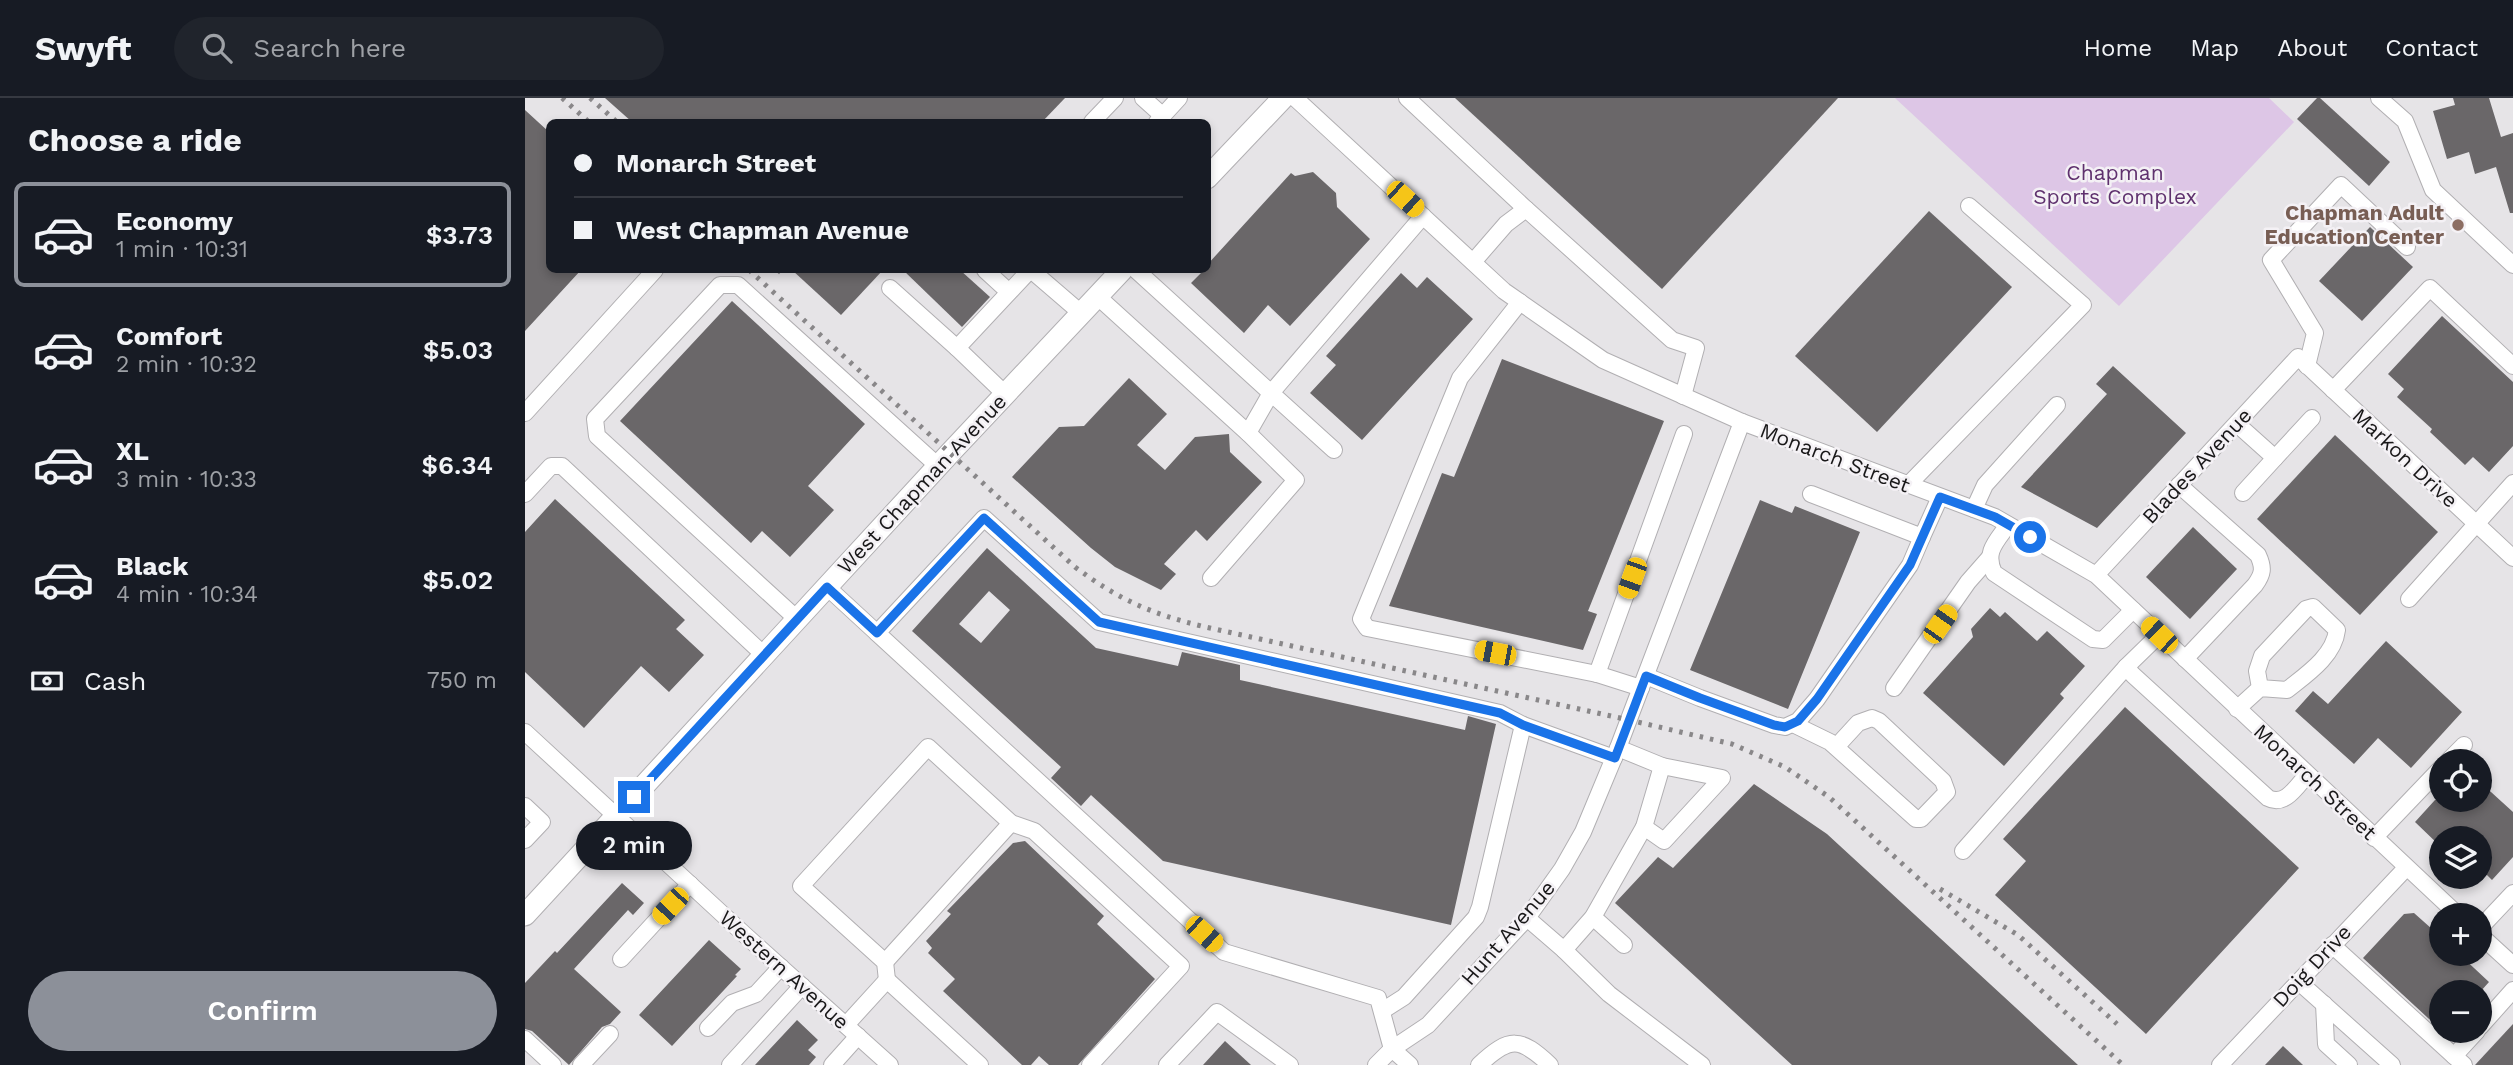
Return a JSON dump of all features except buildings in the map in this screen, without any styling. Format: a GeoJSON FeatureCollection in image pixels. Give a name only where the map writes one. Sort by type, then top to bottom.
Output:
{"type":"FeatureCollection","features":[{"type":"Feature","properties":{"kind":"main road"},"geometry":{"type":"LineString","coordinates":[[1211,174],[1283,98]]}},
{"type":"Feature","properties":{"kind":"main road","name":"West Chapman Avenue"},"geometry":{"type":"LineString","coordinates":[[525,915],[1119,273]]}},
{"type":"Feature","properties":{"kind":"street"},"geometry":{"type":"LineString","coordinates":[[1098,119],[1115,98]]}},
{"type":"Feature","properties":{"kind":"street"},"geometry":{"type":"LineString","coordinates":[[1143,98],[1160,119],[1179,98]]}},
{"type":"Feature","properties":{"kind":"street","name":"Monarch Street"},"geometry":{"type":"LineString","coordinates":[[1295,98],[1520,302],[1603,360],[1742,422],[1974,509],[2008,525],[2095,575],[2445,903]]}},
{"type":"Feature","properties":{"kind":"street"},"geometry":{"type":"LineString","coordinates":[[1407,98],[1672,340],[1696,348],[1683,396]]}},
{"type":"Feature","properties":{"kind":"street"},"geometry":{"type":"LineString","coordinates":[[2379,98],[2405,121],[2433,190],[2513,265]]}},
{"type":"Feature","properties":{"kind":"street"},"geometry":{"type":"LineString","coordinates":[[2302,361],[2315,333],[2271,260],[2341,185],[2407,247]]}},
{"type":"Feature","properties":{"kind":"street"},"geometry":{"type":"LineString","coordinates":[[1908,485],[2083,305],[1969,206]]}},
{"type":"Feature","properties":{"kind":"street"},"geometry":{"type":"LineString","coordinates":[[1473,262],[1506,224],[1526,209]]}},
{"type":"Feature","properties":{"kind":"street"},"geometry":{"type":"LineString","coordinates":[[1248,433],[1271,393],[1423,216]]}},
{"type":"Feature","properties":{"kind":"street"},"geometry":{"type":"LineString","coordinates":[[525,413],[652,273]]}},
{"type":"Feature","properties":{"kind":"street"},"geometry":{"type":"LineString","coordinates":[[988,273],[1009,292]]}},
{"type":"Feature","properties":{"kind":"street"},"geometry":{"type":"LineString","coordinates":[[957,348],[1027,273]]}},
{"type":"Feature","properties":{"kind":"street"},"geometry":{"type":"LineString","coordinates":[[1034,273],[1081,313]]}},
{"type":"Feature","properties":{"kind":"street"},"geometry":{"type":"LineString","coordinates":[[1139,273],[1334,450]]}},
{"type":"Feature","properties":{"kind":"street"},"geometry":{"type":"LineString","coordinates":[[797,619],[597,436],[594,418],[720,285],[738,285],[938,466]]}},
{"type":"Feature","properties":{"kind":"street"},"geometry":{"type":"LineString","coordinates":[[890,288],[1005,394]]}},
{"type":"Feature","properties":{"kind":"street"},"geometry":{"type":"LineString","coordinates":[[2333,390],[2430,288],[2513,366]]}},
{"type":"Feature","properties":{"kind":"street"},"geometry":{"type":"LineString","coordinates":[[1097,296],[1248,433],[1296,481],[1211,578]]}},
{"type":"Feature","properties":{"kind":"street"},"geometry":{"type":"LineString","coordinates":[[1520,302],[1460,378],[1361,619],[1367,628],[1644,682],[1785,727],[1798,721],[1817,699],[1910,565],[1940,497]]}},
{"type":"Feature","properties":{"kind":"street","name":"Markon Drive"},"geometry":{"type":"LineString","coordinates":[[2302,361],[2476,524],[2511,552]]}},
{"type":"Feature","properties":{"kind":"street","name":"Blades Avenue"},"geometry":{"type":"LineString","coordinates":[[2095,575],[2237,424],[2302,361]]}},
{"type":"Feature","properties":{"kind":"street"},"geometry":{"type":"LineString","coordinates":[[1974,509],[1985,485],[2057,405]]}},
{"type":"Feature","properties":{"kind":"street"},"geometry":{"type":"LineString","coordinates":[[2243,493],[2312,418]]}},
{"type":"Feature","properties":{"kind":"street","name":"Hunt Avenue"},"geometry":{"type":"LineString","coordinates":[[1376,1065],[1392,1049],[1427,1025],[1527,918],[1562,869],[1583,832],[1616,753],[1742,422]]}},
{"type":"Feature","properties":{"kind":"street"},"geometry":{"type":"LineString","coordinates":[[2237,424],[2275,458]]}},
{"type":"Feature","properties":{"kind":"street"},"geometry":{"type":"LineString","coordinates":[[1597,674],[1684,434]]}},
{"type":"Feature","properties":{"kind":"street"},"geometry":{"type":"LineString","coordinates":[[525,494],[551,466],[562,466],[764,655]]}},
{"type":"Feature","properties":{"kind":"street"},"geometry":{"type":"LineString","coordinates":[[2409,599],[2513,483]]}},
{"type":"Feature","properties":{"kind":"street"},"geometry":{"type":"LineString","coordinates":[[2179,485],[2258,555],[2263,565],[2262,575],[2255,585],[2185,659]]}},
{"type":"Feature","properties":{"kind":"street"},"geometry":{"type":"LineString","coordinates":[[1811,494],[1922,537]]}},
{"type":"Feature","properties":{"kind":"street"},"geometry":{"type":"LineString","coordinates":[[877,633],[984,518],[1099,622],[1500,713],[1523,725],[1616,753],[1722,778],[1664,841],[1644,827]]}},
{"type":"Feature","properties":{"kind":"street"},"geometry":{"type":"LineString","coordinates":[[2008,525],[1996,542],[1990,557],[1989,562],[1994,573],[2093,639],[2103,640],[2133,610]]}},
{"type":"Feature","properties":{"kind":"street"},"geometry":{"type":"LineString","coordinates":[[1894,688],[1968,582],[1990,557]]}},
{"type":"Feature","properties":{"kind":"street"},"geometry":{"type":"LineString","coordinates":[[827,587],[1224,952],[1378,998],[1392,1049],[1410,1065]]}},
{"type":"Feature","properties":{"kind":"street"},"geometry":{"type":"LineString","coordinates":[[2237,709],[2260,688],[2287,690],[2309,673],[2335,643],[2337,630],[2313,607],[2306,609],[2262,656],[2257,671],[2260,688]]}},
{"type":"Feature","properties":{"kind":"street"},"geometry":{"type":"LineString","coordinates":[[1963,851],[2126,667],[2159,635]]}},
{"type":"Feature","properties":{"kind":"street"},"geometry":{"type":"LineString","coordinates":[[2126,667],[2268,798],[2274,801],[2282,800],[2307,775]]}},
{"type":"Feature","properties":{"kind":"street"},"geometry":{"type":"LineString","coordinates":[[1793,723],[1836,747],[1916,819],[1926,816],[1947,792],[1943,781],[1879,721],[1872,718],[1858,723],[1836,747]]}},
{"type":"Feature","properties":{"kind":"street"},"geometry":{"type":"LineString","coordinates":[[1382,1011],[1404,997],[1475,917],[1489,871],[1523,725]]}},
{"type":"Feature","properties":{"kind":"street","name":"Western Avenue"},"geometry":{"type":"LineString","coordinates":[[525,732],[890,1065]]}},
{"type":"Feature","properties":{"kind":"street"},"geometry":{"type":"LineString","coordinates":[[2459,749],[2464,744]]}},
{"type":"Feature","properties":{"kind":"street"},"geometry":{"type":"LineString","coordinates":[[980,1065],[887,980],[885,962],[801,886],[928,747],[1011,823],[1034,831],[1181,966],[1090,1065]]}},
{"type":"Feature","properties":{"kind":"street"},"geometry":{"type":"LineString","coordinates":[[1564,950],[1593,917],[1644,827],[1662,766]]}},
{"type":"Feature","properties":{"kind":"street"},"geometry":{"type":"LineString","coordinates":[[2374,838],[2429,781]]}},
{"type":"Feature","properties":{"kind":"street"},"geometry":{"type":"LineString","coordinates":[[525,806],[542,822],[525,840]]}},
{"type":"Feature","properties":{"kind":"street"},"geometry":{"type":"LineString","coordinates":[[885,962],[1011,823]]}},
{"type":"Feature","properties":{"kind":"street","name":"Doig Drive"},"geometry":{"type":"LineString","coordinates":[[2220,1065],[2406,868]]}},
{"type":"Feature","properties":{"kind":"street"},"geometry":{"type":"LineString","coordinates":[[621,959],[690,884]]}},
{"type":"Feature","properties":{"kind":"street"},"geometry":{"type":"LineString","coordinates":[[2492,915],[2513,893]]}},
{"type":"Feature","properties":{"kind":"street"},"geometry":{"type":"LineString","coordinates":[[1593,917],[1624,945]]}},
{"type":"Feature","properties":{"kind":"street"},"geometry":{"type":"LineString","coordinates":[[1527,918],[1609,994],[1702,1065]]}},
{"type":"Feature","properties":{"kind":"street"},"geometry":{"type":"LineString","coordinates":[[2332,945],[2459,1060],[2469,1043]]}},
{"type":"Feature","properties":{"kind":"street"},"geometry":{"type":"LineString","coordinates":[[2492,946],[2513,965]]}},
{"type":"Feature","properties":{"kind":"street"},"geometry":{"type":"LineString","coordinates":[[708,1028],[732,1003],[756,994],[781,967]]}},
{"type":"Feature","properties":{"kind":"street"},"geometry":{"type":"LineString","coordinates":[[846,1025],[887,980]]}},
{"type":"Feature","properties":{"kind":"street"},"geometry":{"type":"LineString","coordinates":[[2299,982],[2392,1065]]}},
{"type":"Feature","properties":{"kind":"street"},"geometry":{"type":"LineString","coordinates":[[730,1065],[802,986]]}},
{"type":"Feature","properties":{"kind":"street"},"geometry":{"type":"LineString","coordinates":[[2492,1013],[2513,990]]}},
{"type":"Feature","properties":{"kind":"street"},"geometry":{"type":"LineString","coordinates":[[2324,1004],[2326,1044],[2349,1065]]}},
{"type":"Feature","properties":{"kind":"street"},"geometry":{"type":"LineString","coordinates":[[1167,1065],[1217,1012],[1290,1065]]}},
{"type":"Feature","properties":{"kind":"street"},"geometry":{"type":"LineString","coordinates":[[581,1065],[610,1034]]}},
{"type":"Feature","properties":{"kind":"street"},"geometry":{"type":"LineString","coordinates":[[832,1065],[858,1036]]}},
{"type":"Feature","properties":{"kind":"street"},"geometry":{"type":"LineString","coordinates":[[525,1039],[553,1065]]}},
{"type":"Feature","properties":{"kind":"street"},"geometry":{"type":"LineString","coordinates":[[1479,1065],[1497,1049],[1516,1042],[1531,1047],[1550,1065]]}},
{"type":"Feature","properties":{"kind":"green space","name":"Chapman Sports Complex"},"geometry":{"type":"Polygon","coordinates":[[[1895,98],[2269,98],[2294,122],[2119,306],[1895,98]]]}},
{"type":"Feature","properties":{"kind":"railway"},"geometry":{"type":"LineString","coordinates":[[562,98],[586,119]]}},
{"type":"Feature","properties":{"kind":"railway"},"geometry":{"type":"LineString","coordinates":[[590,98],[614,119]]}},
{"type":"Feature","properties":{"kind":"railway"},"geometry":{"type":"LineString","coordinates":[[752,273],[1075,567],[1106,588],[1150,610],[1201,626],[1732,744],[1785,767],[1829,797],[2123,1065]]}},
{"type":"Feature","properties":{"kind":"railway"},"geometry":{"type":"LineString","coordinates":[[782,273],[785,276]]}},
{"type":"Feature","properties":{"kind":"railway"},"geometry":{"type":"LineString","coordinates":[[1940,889],[2018,935],[2117,1024]]}},
{"type":"Feature","properties":{"kind":"place","name":"Chapman Adult Education Center"},"geometry":{"type":"Point","coordinates":[2458,225]}},
{"type":"Feature","properties":{"kind":"route"},"geometry":{"type":"LineString","coordinates":[[634,797],[827,587],[877,633],[984,518],[1099,622],[1500,713],[1523,725],[1615,758],[1646,676],[1774,725],[1785,727],[1798,721],[1817,699],[1910,565],[1940,497],[1995,517],[2030,537]]}}]}
